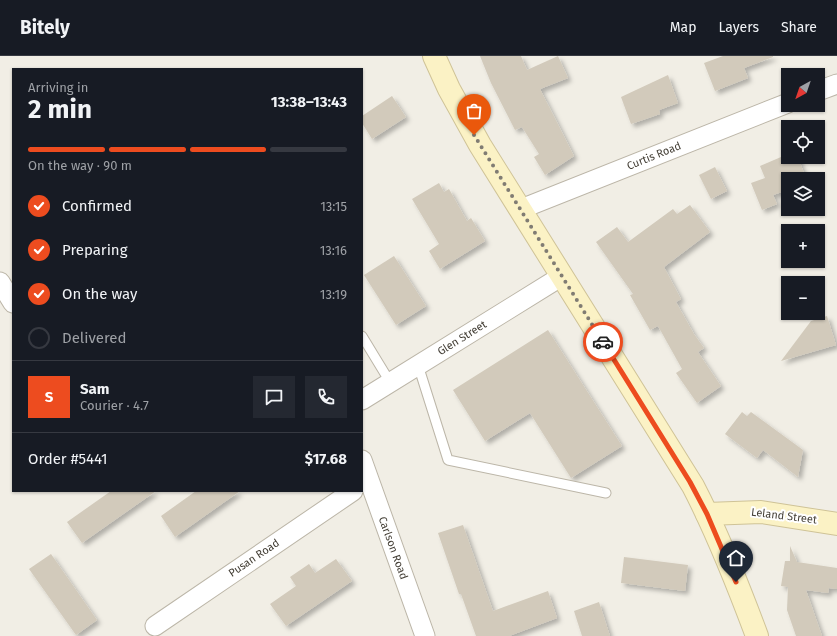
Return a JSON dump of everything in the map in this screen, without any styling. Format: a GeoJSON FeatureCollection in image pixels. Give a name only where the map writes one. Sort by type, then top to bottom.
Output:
{"type":"FeatureCollection","features":[{"type":"Feature","properties":{"kind":"main road"},"geometry":{"type":"LineString","coordinates":[[434,56],[462,114],[690,482],[707,514],[725,554],[757,636]]}},
{"type":"Feature","properties":{"kind":"main road","name":"Leland Street"},"geometry":{"type":"LineString","coordinates":[[707,514],[761,512],[837,524]]}},
{"type":"Feature","properties":{"kind":"street"},"geometry":{"type":"LineString","coordinates":[[825,88],[837,84]]}},
{"type":"Feature","properties":{"kind":"street","name":"Curtis Road"},"geometry":{"type":"LineString","coordinates":[[521,210],[781,106]]}},
{"type":"Feature","properties":{"kind":"street","name":"Glen Street"},"geometry":{"type":"LineString","coordinates":[[363,399],[562,276]]}},
{"type":"Feature","properties":{"kind":"street"},"geometry":{"type":"LineString","coordinates":[[0,282],[12,300]]}},
{"type":"Feature","properties":{"kind":"street","name":"Carlson Road"},"geometry":{"type":"LineString","coordinates":[[363,466],[366,483],[425,636]]}},
{"type":"Feature","properties":{"kind":"street","name":"Pusan Road"},"geometry":{"type":"LineString","coordinates":[[155,626],[353,492]]}},
{"type":"Feature","properties":{"kind":"lane"},"geometry":{"type":"LineString","coordinates":[[363,338],[390,382]]}},
{"type":"Feature","properties":{"kind":"lane"},"geometry":{"type":"LineString","coordinates":[[418,365],[448,460],[606,492]]}},
{"type":"Feature","properties":{"kind":"building"},"geometry":{"type":"Polygon","coordinates":[[[480,56],[521,56],[527,70],[558,56],[568,78],[540,89],[574,156],[545,175],[534,157],[539,154],[522,127],[515,130],[491,83],[480,56]]]}},
{"type":"Feature","properties":{"kind":"building"},"geometry":{"type":"Polygon","coordinates":[[[723,56],[773,57],[744,68],[748,78],[715,91],[704,63],[723,56]]]}},
{"type":"Feature","properties":{"kind":"building"},"geometry":{"type":"Polygon","coordinates":[[[668,75],[678,103],[659,110],[660,114],[631,124],[621,97],[668,75]]]}},
{"type":"Feature","properties":{"kind":"building"},"geometry":{"type":"Polygon","coordinates":[[[392,96],[406,117],[372,139],[363,125],[363,115],[392,96]]]}},
{"type":"Feature","properties":{"kind":"building"},"geometry":{"type":"Polygon","coordinates":[[[781,157],[781,164],[801,164],[804,172],[781,172],[781,192],[773,195],[777,204],[762,210],[751,183],[765,178],[760,166],[781,157]]]}},
{"type":"Feature","properties":{"kind":"building"},"geometry":{"type":"Polygon","coordinates":[[[715,167],[727,191],[711,199],[699,175],[715,167]]]}},
{"type":"Feature","properties":{"kind":"building"},"geometry":{"type":"Polygon","coordinates":[[[439,183],[444,192],[449,189],[467,221],[471,218],[485,241],[440,269],[429,251],[439,244],[412,199],[439,183]]]}},
{"type":"Feature","properties":{"kind":"building"},"geometry":{"type":"Polygon","coordinates":[[[690,205],[710,232],[664,267],[681,299],[676,302],[694,334],[704,348],[698,352],[721,386],[697,403],[676,373],[682,369],[658,326],[650,330],[630,295],[633,294],[596,242],[617,227],[628,242],[673,209],[677,214],[690,205]]]}},
{"type":"Feature","properties":{"kind":"building"},"geometry":{"type":"Polygon","coordinates":[[[394,256],[426,306],[396,325],[364,275],[394,256]]]}},
{"type":"Feature","properties":{"kind":"building"},"geometry":{"type":"Polygon","coordinates":[[[827,316],[836,345],[781,361],[811,321],[825,320],[825,317],[827,316]]]}},
{"type":"Feature","properties":{"kind":"building"},"geometry":{"type":"Polygon","coordinates":[[[548,330],[622,446],[571,478],[530,413],[485,441],[453,390],[548,330]]]}},
{"type":"Feature","properties":{"kind":"building"},"geometry":{"type":"Polygon","coordinates":[[[742,412],[747,416],[751,412],[803,450],[798,477],[763,450],[757,458],[725,434],[742,412]]]}},
{"type":"Feature","properties":{"kind":"building"},"geometry":{"type":"Polygon","coordinates":[[[110,492],[155,492],[82,543],[67,522],[110,492]]]}},
{"type":"Feature","properties":{"kind":"building"},"geometry":{"type":"Polygon","coordinates":[[[195,492],[239,492],[175,537],[161,516],[195,492]]]}},
{"type":"Feature","properties":{"kind":"building"},"geometry":{"type":"Polygon","coordinates":[[[463,525],[493,611],[548,591],[557,618],[509,636],[476,636],[461,594],[459,594],[438,533],[463,525]]]}},
{"type":"Feature","properties":{"kind":"building"},"geometry":{"type":"Polygon","coordinates":[[[790,546],[797,562],[837,568],[837,589],[829,588],[828,593],[806,590],[822,636],[796,636],[787,610],[788,587],[781,586],[785,561],[790,561],[790,546]]]}},
{"type":"Feature","properties":{"kind":"building"},"geometry":{"type":"Polygon","coordinates":[[[51,554],[97,620],[76,635],[29,569],[51,554]]]}},
{"type":"Feature","properties":{"kind":"building"},"geometry":{"type":"Polygon","coordinates":[[[624,557],[688,565],[685,591],[621,583],[624,557]]]}},
{"type":"Feature","properties":{"kind":"building"},"geometry":{"type":"Polygon","coordinates":[[[336,559],[352,581],[286,626],[270,604],[296,586],[290,577],[309,564],[315,573],[336,559]]]}},
{"type":"Feature","properties":{"kind":"building"},"geometry":{"type":"Polygon","coordinates":[[[599,602],[610,636],[582,636],[574,611],[599,602]]]}},
{"type":"Feature","properties":{"kind":"way so far"},"geometry":{"type":"LineString","coordinates":[[474,135],[603,342]]}},
{"type":"Feature","properties":{"kind":"route"},"geometry":{"type":"LineString","coordinates":[[603,342],[690,482],[707,514],[736,582]]}}]}
